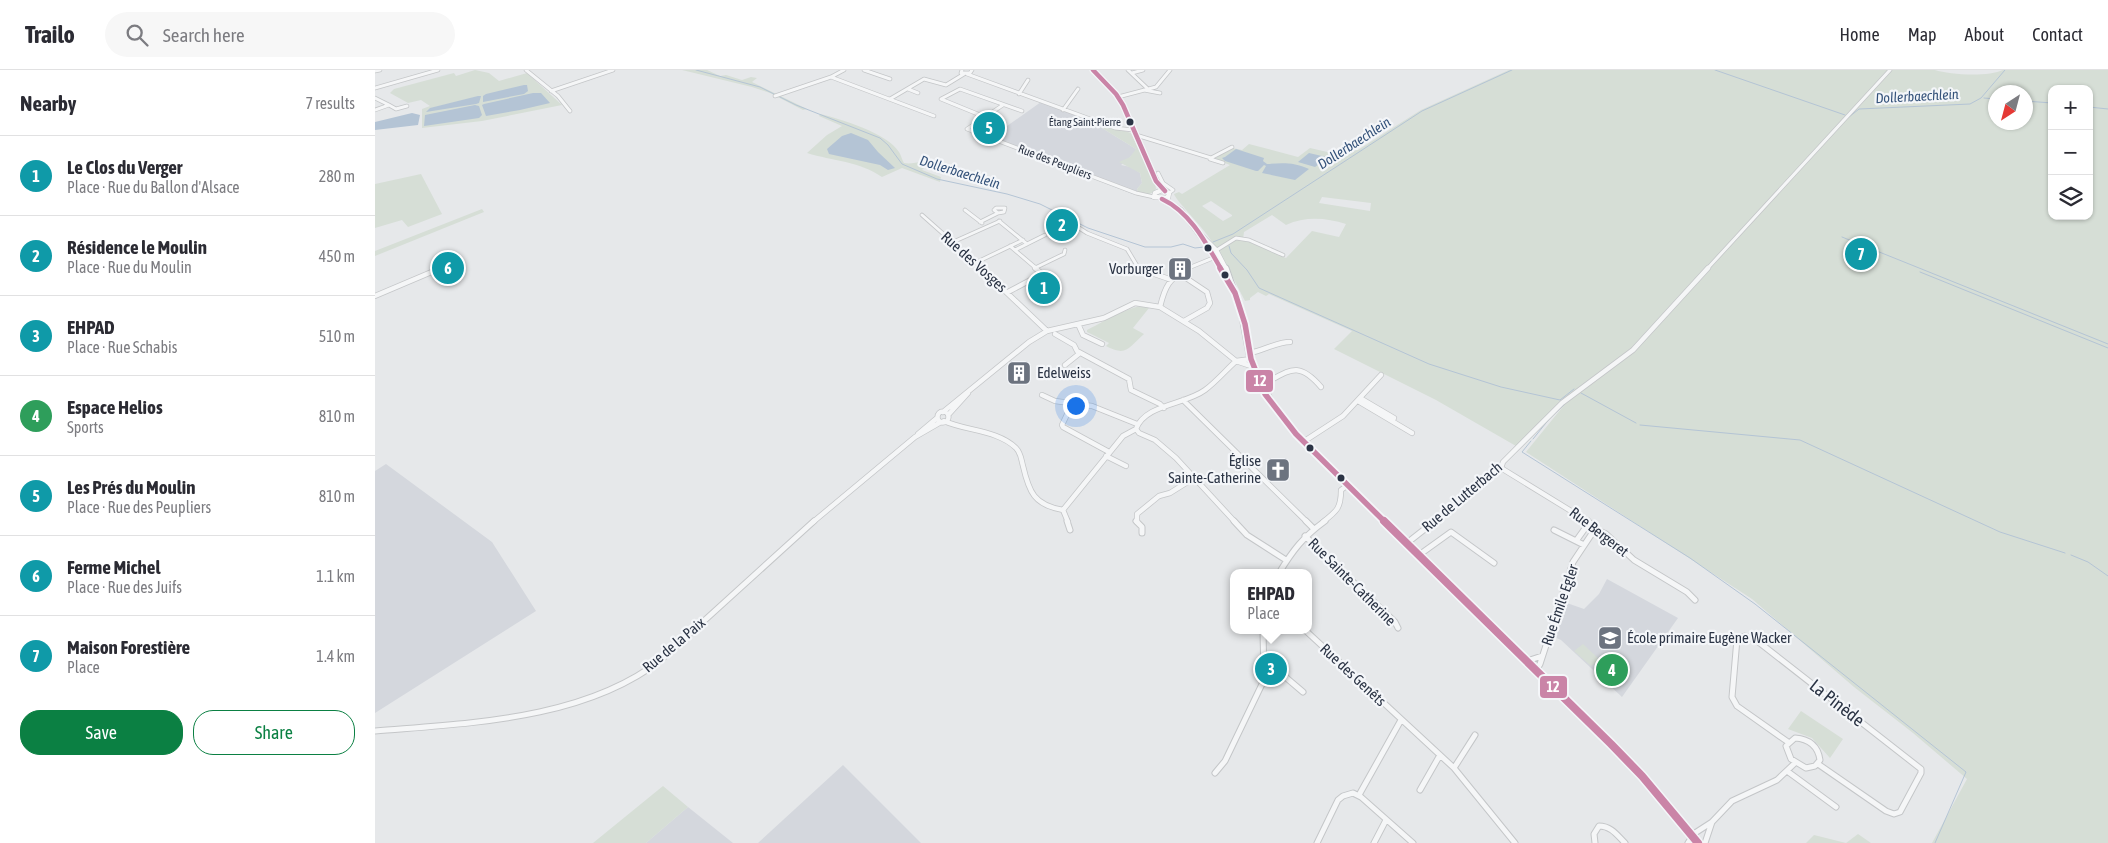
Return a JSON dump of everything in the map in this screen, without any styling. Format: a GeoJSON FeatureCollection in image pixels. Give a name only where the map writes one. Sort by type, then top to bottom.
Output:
{"type":"FeatureCollection","features":[{"type":"Feature","properties":{"kind":"main road"},"geometry":{"type":"LineString","coordinates":[[1093,70],[1118,97],[1157,181],[1200,234],[1230,277],[1245,324],[1250,356],[1261,385],[1303,442],[1348,484],[1642,776],[1690,840],[1698,843]]}},
{"type":"Feature","properties":{"kind":"main road"},"geometry":{"type":"LineString","coordinates":[[1155,194],[1157,181]]}},
{"type":"Feature","properties":{"kind":"main road"},"geometry":{"type":"LineString","coordinates":[[1155,194],[1167,193]]}},
{"type":"Feature","properties":{"kind":"main road"},"geometry":{"type":"LineString","coordinates":[[1162,200],[1167,193]]}},
{"type":"Feature","properties":{"kind":"main road"},"geometry":{"type":"LineString","coordinates":[[1155,194],[1162,200],[1175,205]]}},
{"type":"Feature","properties":{"kind":"street"},"geometry":{"type":"LineString","coordinates":[[375,71],[380,70]]}},
{"type":"Feature","properties":{"kind":"street"},"geometry":{"type":"LineString","coordinates":[[375,88],[438,70]]}},
{"type":"Feature","properties":{"kind":"street"},"geometry":{"type":"LineString","coordinates":[[527,71],[535,70]]}},
{"type":"Feature","properties":{"kind":"street"},"geometry":{"type":"LineString","coordinates":[[551,92],[613,70]]}},
{"type":"Feature","properties":{"kind":"street"},"geometry":{"type":"LineString","coordinates":[[777,95],[831,77],[844,70]]}},
{"type":"Feature","properties":{"kind":"street"},"geometry":{"type":"LineString","coordinates":[[864,70],[890,79]]}},
{"type":"Feature","properties":{"kind":"street"},"geometry":{"type":"LineString","coordinates":[[889,100],[927,78],[946,85],[962,72],[971,72],[972,70]]}},
{"type":"Feature","properties":{"kind":"street"},"geometry":{"type":"LineString","coordinates":[[1128,70],[1148,89]]}},
{"type":"Feature","properties":{"kind":"street"},"geometry":{"type":"LineString","coordinates":[[1132,73],[1143,70]]}},
{"type":"Feature","properties":{"kind":"street"},"geometry":{"type":"LineString","coordinates":[[1118,97],[1158,85],[1170,70]]}},
{"type":"Feature","properties":{"kind":"street","name":"Rue de Lutterbach"},"geometry":{"type":"LineString","coordinates":[[1407,544],[1453,507],[1494,469],[1501,468],[1503,462],[1561,403],[1633,350],[1890,70]]}},
{"type":"Feature","properties":{"kind":"street"},"geometry":{"type":"LineString","coordinates":[[527,71],[569,108],[569,111]]}},
{"type":"Feature","properties":{"kind":"street"},"geometry":{"type":"LineString","coordinates":[[962,72],[1115,128],[1133,130]]}},
{"type":"Feature","properties":{"kind":"street"},"geometry":{"type":"LineString","coordinates":[[831,77],[933,116]]}},
{"type":"Feature","properties":{"kind":"street"},"geometry":{"type":"LineString","coordinates":[[392,78],[395,82]]}},
{"type":"Feature","properties":{"kind":"street"},"geometry":{"type":"LineString","coordinates":[[1019,94],[1028,80]]}},
{"type":"Feature","properties":{"kind":"street"},"geometry":{"type":"LineString","coordinates":[[908,89],[918,93]]}},
{"type":"Feature","properties":{"kind":"street"},"geometry":{"type":"LineString","coordinates":[[1003,105],[985,117],[941,99],[960,89],[1003,105],[1021,112]]}},
{"type":"Feature","properties":{"kind":"street"},"geometry":{"type":"LineString","coordinates":[[1063,110],[1078,90]]}},
{"type":"Feature","properties":{"kind":"street"},"geometry":{"type":"LineString","coordinates":[[1143,90],[1159,93]]}},
{"type":"Feature","properties":{"kind":"street"},"geometry":{"type":"LineString","coordinates":[[375,98],[396,109],[407,106]]}},
{"type":"Feature","properties":{"kind":"street"},"geometry":{"type":"LineString","coordinates":[[375,110],[389,105]]}},
{"type":"Feature","properties":{"kind":"street","name":"Rue des Peupliers"},"geometry":{"type":"LineString","coordinates":[[985,117],[967,129],[1144,196],[1155,194]]}},
{"type":"Feature","properties":{"kind":"street"},"geometry":{"type":"LineString","coordinates":[[1136,135],[1223,163]]}},
{"type":"Feature","properties":{"kind":"street"},"geometry":{"type":"LineString","coordinates":[[1207,157],[1215,157],[1232,147]]}},
{"type":"Feature","properties":{"kind":"street"},"geometry":{"type":"LineString","coordinates":[[1158,173],[1163,183],[1173,190],[1167,193]]}},
{"type":"Feature","properties":{"kind":"street"},"geometry":{"type":"LineString","coordinates":[[965,210],[986,227]]}},
{"type":"Feature","properties":{"kind":"street"},"geometry":{"type":"LineString","coordinates":[[980,222],[996,214],[1000,221],[1027,244]]}},
{"type":"Feature","properties":{"kind":"street","name":"Rue des Vosges"},"geometry":{"type":"LineString","coordinates":[[921,216],[975,262],[1047,331]]}},
{"type":"Feature","properties":{"kind":"street"},"geometry":{"type":"LineString","coordinates":[[953,242],[1000,221]]}},
{"type":"Feature","properties":{"kind":"street"},"geometry":{"type":"LineString","coordinates":[[1076,226],[1087,233],[1127,249],[1138,269],[1172,280]]}},
{"type":"Feature","properties":{"kind":"street"},"geometry":{"type":"LineString","coordinates":[[1015,250],[1045,235]]}},
{"type":"Feature","properties":{"kind":"street"},"geometry":{"type":"LineString","coordinates":[[1160,307],[1165,290],[1172,280],[1215,254],[1230,240],[1241,238],[1283,255]]}},
{"type":"Feature","properties":{"kind":"street"},"geometry":{"type":"LineString","coordinates":[[975,262],[1023,240]]}},
{"type":"Feature","properties":{"kind":"street"},"geometry":{"type":"LineString","coordinates":[[1007,292],[1042,274],[1010,246]]}},
{"type":"Feature","properties":{"kind":"street"},"geometry":{"type":"LineString","coordinates":[[1035,268],[1064,254],[1065,250]]}},
{"type":"Feature","properties":{"kind":"street"},"geometry":{"type":"LineString","coordinates":[[375,296],[448,265]]}},
{"type":"Feature","properties":{"kind":"street"},"geometry":{"type":"LineString","coordinates":[[1180,274],[1207,292],[1210,303],[1207,308],[1184,321]]}},
{"type":"Feature","properties":{"kind":"street"},"geometry":{"type":"LineString","coordinates":[[940,420],[943,412],[1029,342],[1047,331],[1054,332],[1105,318],[1135,303],[1160,307],[1184,321],[1235,361],[1254,367]]}},
{"type":"Feature","properties":{"kind":"street"},"geometry":{"type":"LineString","coordinates":[[1054,332],[1105,318]]}},
{"type":"Feature","properties":{"kind":"street"},"geometry":{"type":"LineString","coordinates":[[1079,326],[1083,335],[1102,344]]}},
{"type":"Feature","properties":{"kind":"street"},"geometry":{"type":"LineString","coordinates":[[1054,332],[1074,345],[1080,353],[1129,379],[1130,389],[1160,404],[1164,408]]}},
{"type":"Feature","properties":{"kind":"street"},"geometry":{"type":"LineString","coordinates":[[1063,510],[1123,436],[1151,414],[1204,391],[1235,361],[1282,342],[1290,342]]}},
{"type":"Feature","properties":{"kind":"street"},"geometry":{"type":"LineString","coordinates":[[1065,365],[1080,353]]}},
{"type":"Feature","properties":{"kind":"street"},"geometry":{"type":"LineString","coordinates":[[1261,385],[1290,369],[1302,372],[1317,381],[1321,387]]}},
{"type":"Feature","properties":{"kind":"street"},"geometry":{"type":"LineString","coordinates":[[1303,442],[1343,416],[1381,375]]}},
{"type":"Feature","properties":{"kind":"street"},"geometry":{"type":"LineString","coordinates":[[940,420],[949,416],[976,385]]}},
{"type":"Feature","properties":{"kind":"street"},"geometry":{"type":"LineString","coordinates":[[1042,395],[1055,401],[1092,406],[1136,426],[1139,433],[1155,440],[1176,458],[1247,535],[1286,560]]}},
{"type":"Feature","properties":{"kind":"street"},"geometry":{"type":"LineString","coordinates":[[1359,399],[1394,418]]}},
{"type":"Feature","properties":{"kind":"street"},"geometry":{"type":"LineString","coordinates":[[1359,399],[1412,433]]}},
{"type":"Feature","properties":{"kind":"street"},"geometry":{"type":"LineString","coordinates":[[1183,400],[1313,528]]}},
{"type":"Feature","properties":{"kind":"street"},"geometry":{"type":"LineString","coordinates":[[1072,404],[1062,425],[1063,428],[1126,466]]}},
{"type":"Feature","properties":{"kind":"street"},"geometry":{"type":"LineString","coordinates":[[943,412],[949,416],[955,427]]}},
{"type":"Feature","properties":{"kind":"street"},"geometry":{"type":"LineString","coordinates":[[940,420],[955,427],[999,438],[1015,446],[1020,454],[1027,484],[1034,498],[1046,507],[1063,510]]}},
{"type":"Feature","properties":{"kind":"street","name":"Rue de la Paix"},"geometry":{"type":"LineString","coordinates":[[375,731],[460,723],[537,711],[577,701],[622,685],[648,669],[678,645],[767,562],[915,437],[940,420]]}},
{"type":"Feature","properties":{"kind":"street","name":"Rue Bergeret"},"geometry":{"type":"LineString","coordinates":[[1501,468],[1571,509],[1593,527],[1606,534],[1634,560],[1687,592],[1695,600]]}},
{"type":"Feature","properties":{"kind":"street"},"geometry":{"type":"LineString","coordinates":[[1142,533],[1142,528],[1136,521],[1137,514],[1159,496],[1170,493],[1194,478]]}},
{"type":"Feature","properties":{"kind":"street"},"geometry":{"type":"LineString","coordinates":[[1281,569],[1305,536],[1337,511],[1341,501],[1341,490],[1348,484]]}},
{"type":"Feature","properties":{"kind":"street"},"geometry":{"type":"LineString","coordinates":[[1063,510],[1069,522],[1070,530]]}},
{"type":"Feature","properties":{"kind":"street"},"geometry":{"type":"LineString","coordinates":[[1576,541],[1586,527],[1593,527]]}},
{"type":"Feature","properties":{"kind":"street","name":"Rue Émile Egler"},"geometry":{"type":"LineString","coordinates":[[1536,670],[1540,664],[1573,562],[1593,527]]}},
{"type":"Feature","properties":{"kind":"street"},"geometry":{"type":"LineString","coordinates":[[1554,530],[1584,545]]}},
{"type":"Feature","properties":{"kind":"street"},"geometry":{"type":"LineString","coordinates":[[1419,555],[1448,532],[1451,532],[1489,561],[1495,563]]}},
{"type":"Feature","properties":{"kind":"street","name":"Rue Sainte-Catherine"},"geometry":{"type":"LineString","coordinates":[[1305,536],[1399,628]]}},
{"type":"Feature","properties":{"kind":"street"},"geometry":{"type":"LineString","coordinates":[[1215,773],[1225,760],[1261,689],[1264,680],[1263,634]]}},
{"type":"Feature","properties":{"kind":"street","name":"Rue des Genêts"},"geometry":{"type":"LineString","coordinates":[[1309,634],[1454,768],[1515,843]]}},
{"type":"Feature","properties":{"kind":"street","name":"La Pinède"},"geometry":{"type":"LineString","coordinates":[[1788,742],[1737,706],[1733,697],[1737,640],[1745,636],[1756,640],[1917,766],[1921,773],[1900,812],[1894,814],[1886,811],[1819,764]]}},
{"type":"Feature","properties":{"kind":"street","name":"Rue Émile Egler"},"geometry":{"type":"LineString","coordinates":[[1527,661],[1542,656]]}},
{"type":"Feature","properties":{"kind":"street"},"geometry":{"type":"LineString","coordinates":[[1263,661],[1270,664],[1303,692]]}},
{"type":"Feature","properties":{"kind":"street"},"geometry":{"type":"LineString","coordinates":[[1359,795],[1401,720]]}},
{"type":"Feature","properties":{"kind":"street"},"geometry":{"type":"LineString","coordinates":[[1454,768],[1475,735]]}},
{"type":"Feature","properties":{"kind":"street"},"geometry":{"type":"LineString","coordinates":[[1799,738],[1809,742],[1819,755],[1819,764],[1806,768],[1795,763],[1787,750],[1788,742],[1799,738]]}},
{"type":"Feature","properties":{"kind":"street"},"geometry":{"type":"LineString","coordinates":[[1420,790],[1439,755]]}},
{"type":"Feature","properties":{"kind":"street"},"geometry":{"type":"LineString","coordinates":[[1690,840],[1712,822],[1732,801],[1777,780],[1795,763]]}},
{"type":"Feature","properties":{"kind":"street"},"geometry":{"type":"LineString","coordinates":[[1787,771],[1836,807]]}},
{"type":"Feature","properties":{"kind":"street"},"geometry":{"type":"LineString","coordinates":[[1317,843],[1339,798],[1353,793],[1359,795],[1413,843]]}},
{"type":"Feature","properties":{"kind":"street"},"geometry":{"type":"LineString","coordinates":[[1374,843],[1386,820]]}},
{"type":"Feature","properties":{"kind":"street"},"geometry":{"type":"LineString","coordinates":[[1705,843],[1712,822]]}},
{"type":"Feature","properties":{"kind":"street"},"geometry":{"type":"LineString","coordinates":[[1595,843],[1594,834],[1599,826],[1605,825],[1612,828],[1625,843]]}},
{"type":"Feature","properties":{"kind":"shaded area"},"geometry":{"type":"Polygon","coordinates":[[[475,70],[489,73],[499,81],[527,73],[562,105],[482,121],[422,128],[422,109],[430,106],[421,100],[408,103],[390,93],[394,89],[454,73],[456,76],[475,70]]]}},
{"type":"Feature","properties":{"kind":"shaded area"},"geometry":{"type":"Polygon","coordinates":[[[682,70],[707,70],[720,76],[726,75],[742,80],[751,77],[757,78],[752,82],[807,109],[803,110],[770,93],[752,87],[682,70]]]}},
{"type":"Feature","properties":{"kind":"shaded area"},"geometry":{"type":"Polygon","coordinates":[[[1509,70],[1935,70],[1950,73],[1989,74],[2003,70],[2108,70],[2108,843],[1932,843],[1967,779],[1913,733],[1854,687],[1752,599],[1526,452],[1565,404],[1560,402],[1516,446],[1436,400],[1334,349],[1352,331],[1269,294],[1266,296],[1258,292],[1250,300],[1245,301],[1228,267],[1213,244],[1174,194],[1179,192],[1182,194],[1230,165],[1216,158],[1228,147],[1242,150],[1249,144],[1298,157],[1310,148],[1336,154],[1358,150],[1421,110],[1509,70]],[[1322,197],[1319,203],[1370,211],[1371,203],[1322,197]],[[1211,201],[1202,206],[1223,221],[1232,216],[1211,201]],[[1272,215],[1244,232],[1243,239],[1286,258],[1312,231],[1339,237],[1346,224],[1331,220],[1309,219],[1286,225],[1272,215]]]}},
{"type":"Feature","properties":{"kind":"shaded area"},"geometry":{"type":"Polygon","coordinates":[[[1041,102],[1089,120],[1136,149],[1136,152],[1121,165],[1131,167],[1140,173],[1142,183],[1137,189],[1138,192],[1135,195],[990,138],[1041,102]]]}},
{"type":"Feature","properties":{"kind":"shaded area"},"geometry":{"type":"Polygon","coordinates":[[[820,114],[851,123],[885,139],[899,152],[904,163],[929,163],[922,170],[941,177],[940,182],[902,168],[882,177],[855,164],[807,153],[827,135],[842,126],[819,116],[820,114]]]}},
{"type":"Feature","properties":{"kind":"shaded area"},"geometry":{"type":"Polygon","coordinates":[[[1089,120],[1131,133],[1155,183],[1156,189],[1152,193],[1138,192],[1137,189],[1142,183],[1140,173],[1119,162],[1130,157],[1136,149],[1089,120]]]}},
{"type":"Feature","properties":{"kind":"shaded area"},"geometry":{"type":"Polygon","coordinates":[[[421,174],[442,214],[408,227],[402,220],[375,228],[375,184],[421,174]]]}},
{"type":"Feature","properties":{"kind":"shaded area"},"geometry":{"type":"Polygon","coordinates":[[[482,209],[484,212],[375,256],[375,251],[482,209]]]}},
{"type":"Feature","properties":{"kind":"shaded area"},"geometry":{"type":"Polygon","coordinates":[[[1143,306],[1149,308],[1133,328],[1144,334],[1123,351],[1106,346],[1109,343],[1087,332],[1087,330],[1115,315],[1131,308],[1143,306]]]}},
{"type":"Feature","properties":{"kind":"shaded area"},"geometry":{"type":"Polygon","coordinates":[[[386,464],[492,542],[536,611],[375,713],[375,471],[386,464]]]}},
{"type":"Feature","properties":{"kind":"shaded area","name":"École primaire Eugène Wacker"},"geometry":{"type":"Polygon","coordinates":[[[1607,579],[1678,618],[1622,697],[1561,640],[1552,636],[1564,602],[1584,609],[1599,594],[1607,579]]]}},
{"type":"Feature","properties":{"kind":"shaded area"},"geometry":{"type":"Polygon","coordinates":[[[1583,644],[1600,660],[1591,666],[1574,651],[1583,644]]]}},
{"type":"Feature","properties":{"kind":"shaded area"},"geometry":{"type":"Polygon","coordinates":[[[1801,711],[1843,739],[1830,758],[1812,738],[1788,729],[1801,711]]]}},
{"type":"Feature","properties":{"kind":"shaded area"},"geometry":{"type":"Polygon","coordinates":[[[843,765],[921,843],[758,843],[843,765]]]}},
{"type":"Feature","properties":{"kind":"shaded area"},"geometry":{"type":"Polygon","coordinates":[[[663,786],[688,807],[646,843],[593,843],[663,786]]]}},
{"type":"Feature","properties":{"kind":"shaded area"},"geometry":{"type":"Polygon","coordinates":[[[688,807],[733,843],[646,843],[688,807]]]}},
{"type":"Feature","properties":{"kind":"shaded area"},"geometry":{"type":"Polygon","coordinates":[[[1858,834],[1871,843],[1846,843],[1858,834]]]}},
{"type":"Feature","properties":{"kind":"shaded area"},"geometry":{"type":"Polygon","coordinates":[[[1814,835],[1846,843],[1806,843],[1814,835]]]}},
{"type":"Feature","properties":{"kind":"water"},"geometry":{"type":"Polygon","coordinates":[[[527,85],[528,91],[524,94],[483,102],[483,96],[486,94],[527,85]]]}},
{"type":"Feature","properties":{"kind":"water"},"geometry":{"type":"Polygon","coordinates":[[[533,93],[541,93],[550,103],[486,116],[482,105],[484,104],[533,93]]]}},
{"type":"Feature","properties":{"kind":"water"},"geometry":{"type":"Polygon","coordinates":[[[481,96],[479,103],[476,104],[426,112],[430,108],[481,96]]]}},
{"type":"Feature","properties":{"kind":"water"},"geometry":{"type":"Polygon","coordinates":[[[475,105],[479,106],[482,115],[479,118],[424,126],[425,115],[475,105]]]}},
{"type":"Feature","properties":{"kind":"water"},"geometry":{"type":"Polygon","coordinates":[[[412,113],[420,115],[418,125],[375,130],[375,122],[412,113]]]}},
{"type":"Feature","properties":{"kind":"water"},"geometry":{"type":"Polygon","coordinates":[[[851,133],[868,140],[895,168],[888,170],[880,165],[829,154],[827,149],[842,136],[851,133]]]}},
{"type":"Feature","properties":{"kind":"water"},"geometry":{"type":"Polygon","coordinates":[[[1236,149],[1264,158],[1263,161],[1267,164],[1293,164],[1309,169],[1295,180],[1262,173],[1266,166],[1264,165],[1256,171],[1225,161],[1222,158],[1236,149]]]}},
{"type":"Feature","properties":{"kind":"water"},"geometry":{"type":"Polygon","coordinates":[[[1309,153],[1327,158],[1315,167],[1298,162],[1309,153]]]}},
{"type":"Feature","properties":{"kind":"waterway","name":"Dollerbaechlein"},"geometry":{"type":"LineString","coordinates":[[696,70],[760,87],[796,105],[880,138],[888,145],[902,164],[937,179],[1007,194],[1040,204],[1088,228],[1145,247],[1171,247],[1183,244],[1195,248],[1204,247]]}},
{"type":"Feature","properties":{"kind":"waterway","name":"Dollerbaechlein"},"geometry":{"type":"LineString","coordinates":[[1213,242],[1233,234],[1422,111],[1512,70]]}},
{"type":"Feature","properties":{"kind":"waterway","name":"Dollerbaechlein"},"geometry":{"type":"LineString","coordinates":[[1715,70],[1845,115]]}},
{"type":"Feature","properties":{"kind":"waterway","name":"Dollerbaechlein"},"geometry":{"type":"LineString","coordinates":[[1849,117],[1859,109],[1970,104],[1981,98],[2005,70]]}},
{"type":"Feature","properties":{"kind":"waterway"},"geometry":{"type":"LineString","coordinates":[[1984,98],[1988,98]]}},
{"type":"Feature","properties":{"kind":"waterway"},"geometry":{"type":"LineString","coordinates":[[2033,102],[2048,103]]}},
{"type":"Feature","properties":{"kind":"waterway"},"geometry":{"type":"LineString","coordinates":[[2093,107],[2108,109]]}},
{"type":"Feature","properties":{"kind":"waterway"},"geometry":{"type":"LineString","coordinates":[[1842,237],[2108,344]]}},
{"type":"Feature","properties":{"kind":"waterway"},"geometry":{"type":"LineString","coordinates":[[1229,246],[1231,253],[1247,270],[1259,288],[1429,364],[1501,387],[1560,400],[1574,389]]}},
{"type":"Feature","properties":{"kind":"waterway"},"geometry":{"type":"LineString","coordinates":[[1920,272],[2108,348]]}},
{"type":"Feature","properties":{"kind":"waterway"},"geometry":{"type":"LineString","coordinates":[[1581,393],[1636,423]]}},
{"type":"Feature","properties":{"kind":"waterway"},"geometry":{"type":"LineString","coordinates":[[1533,439],[1550,418],[1565,404]]}},
{"type":"Feature","properties":{"kind":"waterway"},"geometry":{"type":"LineString","coordinates":[[1640,425],[1800,440],[2000,532],[2065,553]]}},
{"type":"Feature","properties":{"kind":"waterway"},"geometry":{"type":"LineString","coordinates":[[1531,441],[1522,452],[1690,558],[1755,604],[1966,772],[1935,843]]}},
{"type":"Feature","properties":{"kind":"waterway"},"geometry":{"type":"LineString","coordinates":[[2071,555],[2088,562],[2108,576]]}},
{"type":"Feature","properties":{"kind":"transit line","name":"12"},"geometry":{"type":"LineString","coordinates":[[1093,70],[1116,94],[1123,105],[1156,181],[1165,191]]}},
{"type":"Feature","properties":{"kind":"transit line","name":"12"},"geometry":{"type":"LineString","coordinates":[[1162,199],[1175,205],[1184,213],[1214,257],[1235,293],[1245,324],[1251,359],[1265,394],[1296,434],[1611,744],[1642,776],[1698,843]]}},
{"type":"Feature","properties":{"kind":"place","name":"Étang Saint-Pierre"},"geometry":{"type":"Point","coordinates":[1130,122]}},
{"type":"Feature","properties":{"kind":"place","name":"Les Prés du Moulin"},"geometry":{"type":"Point","coordinates":[989,128]}},
{"type":"Feature","properties":{"kind":"place","name":"Résidence le Moulin"},"geometry":{"type":"Point","coordinates":[1062,225]}},
{"type":"Feature","properties":{"kind":"place","name":"Maison Forestière"},"geometry":{"type":"Point","coordinates":[1861,254]}},
{"type":"Feature","properties":{"kind":"place","name":"Ferme Michel"},"geometry":{"type":"Point","coordinates":[448,268]}},
{"type":"Feature","properties":{"kind":"place","name":"Vorburger"},"geometry":{"type":"Point","coordinates":[1180,269]}},
{"type":"Feature","properties":{"kind":"place","name":"Le Clos du Verger"},"geometry":{"type":"Point","coordinates":[1044,288]}},
{"type":"Feature","properties":{"kind":"place","name":"Edelweiss"},"geometry":{"type":"Point","coordinates":[1019,373]}},
{"type":"Feature","properties":{"kind":"place","name":"Église Sainte-Catherine"},"geometry":{"type":"Point","coordinates":[1278,470]}},
{"type":"Feature","properties":{"kind":"place","name":"École primaire Eugène Wacker"},"geometry":{"type":"Point","coordinates":[1610,638]}},
{"type":"Feature","properties":{"kind":"place","name":"EHPAD"},"geometry":{"type":"Point","coordinates":[1271,669]}},
{"type":"Feature","properties":{"kind":"place","name":"Espace Helios"},"geometry":{"type":"Point","coordinates":[1612,670]}}]}
